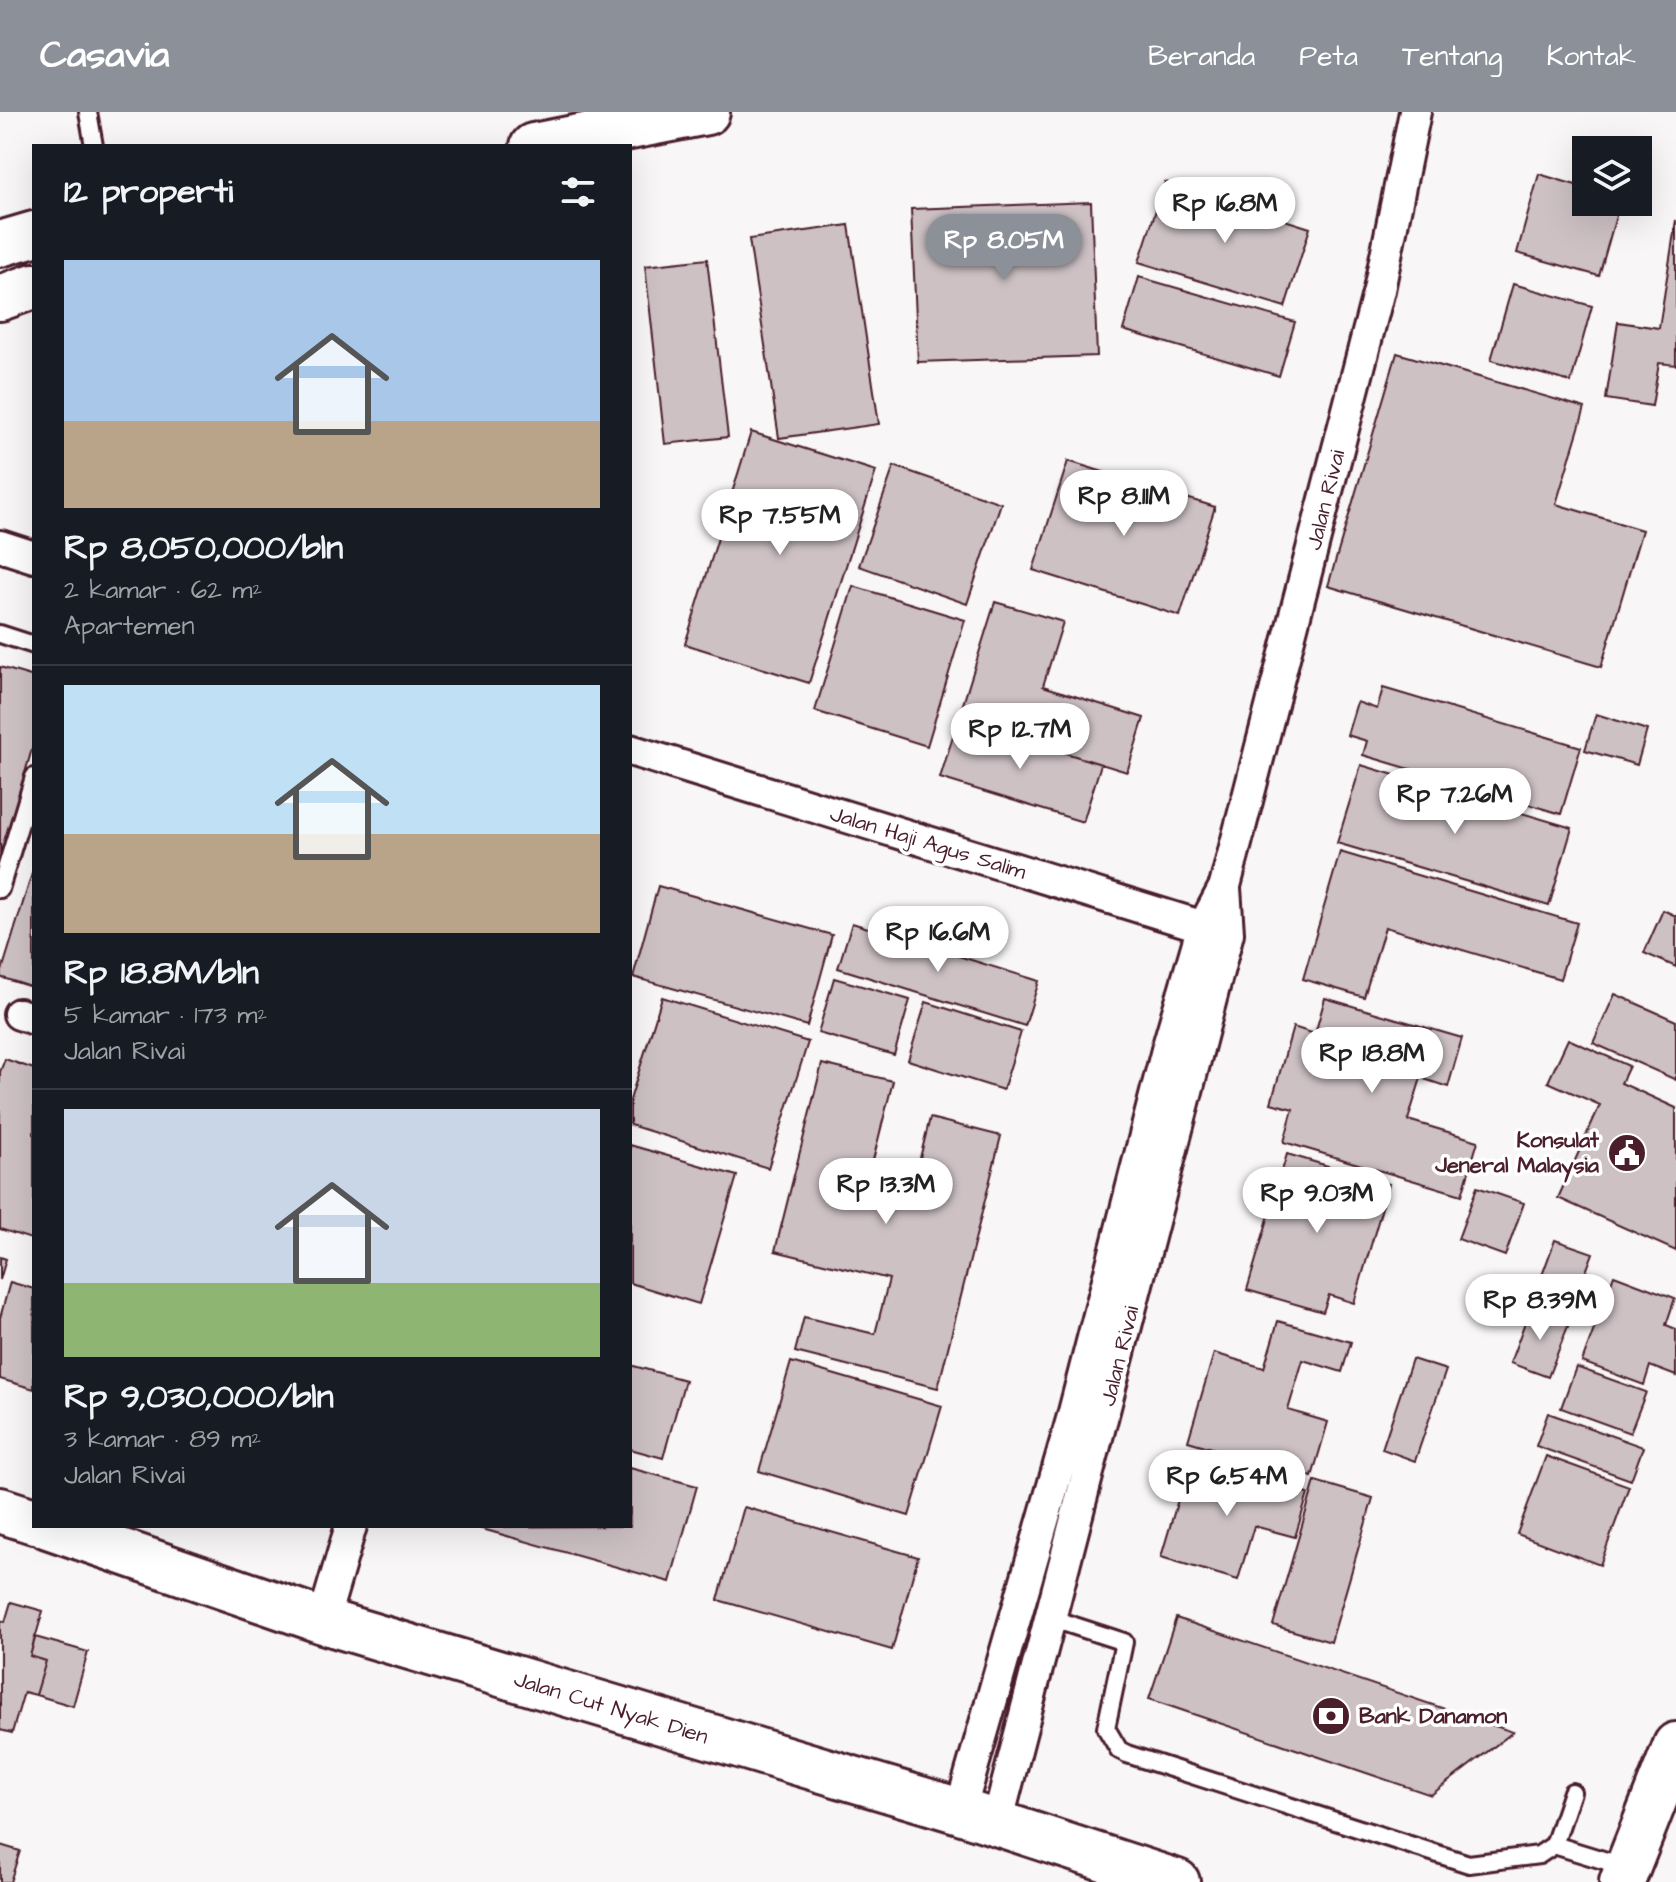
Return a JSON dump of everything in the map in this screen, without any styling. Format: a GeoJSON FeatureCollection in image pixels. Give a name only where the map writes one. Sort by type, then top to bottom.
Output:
{"type":"FeatureCollection","features":[{"type":"Feature","properties":{"kind":"street"},"geometry":{"type":"LineString","coordinates":[[543,144],[707,112]]}},
{"type":"Feature","properties":{"kind":"street","name":"Jalan Rivai"},"geometry":{"type":"LineString","coordinates":[[979,1817],[1053,1619],[1225,886],[1379,290],[1415,112]]}},
{"type":"Feature","properties":{"kind":"street"},"geometry":{"type":"LineString","coordinates":[[0,244],[32,235]]}},
{"type":"Feature","properties":{"kind":"street"},"geometry":{"type":"LineString","coordinates":[[0,298],[32,287]]}},
{"type":"Feature","properties":{"kind":"street"},"geometry":{"type":"LineString","coordinates":[[0,546],[32,556]]}},
{"type":"Feature","properties":{"kind":"street","name":"Jalan Haji Agus Salim"},"geometry":{"type":"LineString","coordinates":[[632,751],[1215,931]]}},
{"type":"Feature","properties":{"kind":"street","name":"Jalan Rivai"},"geometry":{"type":"LineString","coordinates":[[979,1817],[1073,1416],[1168,1046],[1215,931]]}},
{"type":"Feature","properties":{"kind":"street"},"geometry":{"type":"LineString","coordinates":[[0,1510],[32,1520]]}},
{"type":"Feature","properties":{"kind":"street","name":"Jalan Cut Nyak Dien"},"geometry":{"type":"LineString","coordinates":[[54,1528],[323,1621],[979,1817],[1177,1882]]}},
{"type":"Feature","properties":{"kind":"street"},"geometry":{"type":"LineString","coordinates":[[323,1621],[350,1528]]}},
{"type":"Feature","properties":{"kind":"street"},"geometry":{"type":"LineString","coordinates":[[1625,1875],[1676,1745]]}},
{"type":"Feature","properties":{"kind":"lane"},"geometry":{"type":"LineString","coordinates":[[88,112],[94,144]]}},
{"type":"Feature","properties":{"kind":"lane"},"geometry":{"type":"LineString","coordinates":[[0,634],[32,644]]}},
{"type":"Feature","properties":{"kind":"lane"},"geometry":{"type":"LineString","coordinates":[[0,889],[32,784]]}},
{"type":"Feature","properties":{"kind":"lane"},"geometry":{"type":"LineString","coordinates":[[1053,1619],[1124,1642],[1106,1728],[1119,1750],[1127,1754],[1469,1864],[1539,1855],[1554,1845],[1572,1792]]}},
{"type":"Feature","properties":{"kind":"lane"},"geometry":{"type":"LineString","coordinates":[[1554,1845],[1625,1875]]}},
{"type":"Feature","properties":{"kind":"building"},"geometry":{"type":"Polygon","coordinates":[[[1539,174],[1572,184],[1572,216],[1616,216],[1599,276],[1517,253],[1539,174]]]}},
{"type":"Feature","properties":{"kind":"building"},"geometry":{"type":"Polygon","coordinates":[[[1165,182],[1310,228],[1285,307],[1139,262],[1165,182]]]}},
{"type":"Feature","properties":{"kind":"building"},"geometry":{"type":"Polygon","coordinates":[[[1091,202],[1097,356],[918,362],[911,209],[1091,202]]]}},
{"type":"Feature","properties":{"kind":"building"},"geometry":{"type":"Polygon","coordinates":[[[1676,220],[1676,365],[1659,363],[1652,406],[1606,399],[1618,322],[1659,328],[1676,220]]]}},
{"type":"Feature","properties":{"kind":"building"},"geometry":{"type":"Polygon","coordinates":[[[849,225],[879,424],[779,438],[749,239],[849,225]]]}},
{"type":"Feature","properties":{"kind":"building"},"geometry":{"type":"Polygon","coordinates":[[[707,259],[728,437],[665,444],[645,266],[707,259]]]}},
{"type":"Feature","properties":{"kind":"building"},"geometry":{"type":"Polygon","coordinates":[[[1139,277],[1295,322],[1279,376],[1123,330],[1139,277]]]}},
{"type":"Feature","properties":{"kind":"building"},"geometry":{"type":"Polygon","coordinates":[[[1513,284],[1592,306],[1571,382],[1491,360],[1513,284]]]}},
{"type":"Feature","properties":{"kind":"building"},"geometry":{"type":"Polygon","coordinates":[[[1397,353],[1585,408],[1556,504],[1642,530],[1601,667],[1328,586],[1397,353]]]}},
{"type":"Feature","properties":{"kind":"building"},"geometry":{"type":"Polygon","coordinates":[[[751,432],[876,471],[809,683],[685,644],[751,432]]]}},
{"type":"Feature","properties":{"kind":"building"},"geometry":{"type":"Polygon","coordinates":[[[1068,461],[1215,507],[1180,616],[1033,570],[1068,461]]]}},
{"type":"Feature","properties":{"kind":"building"},"geometry":{"type":"Polygon","coordinates":[[[894,466],[1001,503],[967,604],[859,566],[894,466]]]}},
{"type":"Feature","properties":{"kind":"building"},"geometry":{"type":"Polygon","coordinates":[[[853,586],[965,620],[927,746],[815,711],[853,586]]]}},
{"type":"Feature","properties":{"kind":"building"},"geometry":{"type":"Polygon","coordinates":[[[995,602],[1063,622],[1043,686],[1144,718],[1127,772],[958,720],[995,602]]]}},
{"type":"Feature","properties":{"kind":"building"},"geometry":{"type":"Polygon","coordinates":[[[0,667],[32,676],[32,749],[0,859],[0,667]]]}},
{"type":"Feature","properties":{"kind":"building"},"geometry":{"type":"Polygon","coordinates":[[[1383,688],[1581,747],[1561,814],[1363,755],[1367,741],[1347,735],[1357,702],[1377,709],[1383,688]]]}},
{"type":"Feature","properties":{"kind":"building"},"geometry":{"type":"Polygon","coordinates":[[[1596,714],[1647,730],[1637,765],[1585,750],[1596,714]]]}},
{"type":"Feature","properties":{"kind":"building"},"geometry":{"type":"Polygon","coordinates":[[[958,720],[1101,764],[1083,822],[940,778],[958,720]]]}},
{"type":"Feature","properties":{"kind":"building"},"geometry":{"type":"Polygon","coordinates":[[[1361,765],[1572,828],[1549,906],[1337,843],[1361,765]]]}},
{"type":"Feature","properties":{"kind":"building"},"geometry":{"type":"Polygon","coordinates":[[[1340,852],[1577,923],[1560,979],[1385,927],[1364,997],[1303,979],[1340,852]]]}},
{"type":"Feature","properties":{"kind":"building"},"geometry":{"type":"Polygon","coordinates":[[[32,873],[32,987],[0,977],[32,873]]]}},
{"type":"Feature","properties":{"kind":"building"},"geometry":{"type":"Polygon","coordinates":[[[658,886],[832,935],[807,1026],[633,977],[658,886]]]}},
{"type":"Feature","properties":{"kind":"building"},"geometry":{"type":"Polygon","coordinates":[[[1663,910],[1676,916],[1676,967],[1644,953],[1663,910]]]}},
{"type":"Feature","properties":{"kind":"building"},"geometry":{"type":"Polygon","coordinates":[[[852,923],[1039,981],[1025,1026],[838,968],[852,923]]]}},
{"type":"Feature","properties":{"kind":"building"},"geometry":{"type":"Polygon","coordinates":[[[834,978],[910,1000],[894,1055],[818,1033],[834,978]]]}},
{"type":"Feature","properties":{"kind":"building"},"geometry":{"type":"Polygon","coordinates":[[[1615,994],[1676,1021],[1676,1080],[1593,1043],[1615,994]]]}},
{"type":"Feature","properties":{"kind":"building"},"geometry":{"type":"Polygon","coordinates":[[[662,997],[808,1042],[768,1168],[632,1126],[632,1094],[662,997]]]}},
{"type":"Feature","properties":{"kind":"building"},"geometry":{"type":"Polygon","coordinates":[[[1325,998],[1462,1038],[1448,1087],[1421,1078],[1408,1120],[1478,1141],[1462,1195],[1284,1142],[1293,1109],[1271,1103],[1293,1027],[1315,1034],[1325,998]]]}},
{"type":"Feature","properties":{"kind":"building"},"geometry":{"type":"Polygon","coordinates":[[[926,1002],[1021,1032],[1003,1090],[908,1060],[926,1002]]]}},
{"type":"Feature","properties":{"kind":"building","name":"Konsulat Jeneral Malaysia"},"geometry":{"type":"Polygon","coordinates":[[[1568,1039],[1629,1066],[1621,1083],[1676,1108],[1676,1251],[1558,1198],[1600,1105],[1548,1082],[1568,1039]]]}},
{"type":"Feature","properties":{"kind":"building"},"geometry":{"type":"Polygon","coordinates":[[[5,1059],[32,1068],[32,1239],[0,1229],[0,1072],[5,1059]]]}},
{"type":"Feature","properties":{"kind":"building"},"geometry":{"type":"Polygon","coordinates":[[[822,1064],[893,1081],[871,1168],[915,1178],[930,1118],[1001,1136],[938,1388],[795,1352],[804,1317],[875,1334],[889,1279],[775,1251],[822,1064]]]}},
{"type":"Feature","properties":{"kind":"building"},"geometry":{"type":"Polygon","coordinates":[[[632,1146],[737,1176],[699,1304],[632,1284],[632,1146]]]}},
{"type":"Feature","properties":{"kind":"building"},"geometry":{"type":"Polygon","coordinates":[[[1287,1154],[1389,1184],[1354,1303],[1329,1295],[1323,1312],[1247,1290],[1287,1154]]]}},
{"type":"Feature","properties":{"kind":"building"},"geometry":{"type":"Polygon","coordinates":[[[1477,1187],[1524,1203],[1505,1256],[1458,1239],[1477,1187]]]}},
{"type":"Feature","properties":{"kind":"building"},"geometry":{"type":"Polygon","coordinates":[[[1555,1240],[1593,1253],[1570,1314],[1533,1300],[1555,1240]]]}},
{"type":"Feature","properties":{"kind":"building"},"geometry":{"type":"Polygon","coordinates":[[[0,1257],[6,1259],[0,1280],[0,1257]]]}},
{"type":"Feature","properties":{"kind":"building"},"geometry":{"type":"Polygon","coordinates":[[[1614,1275],[1675,1298],[1666,1325],[1676,1329],[1676,1376],[1650,1366],[1644,1385],[1582,1362],[1614,1275]]]}},
{"type":"Feature","properties":{"kind":"building"},"geometry":{"type":"Polygon","coordinates":[[[10,1282],[32,1288],[32,1388],[0,1379],[0,1318],[10,1282]]]}},
{"type":"Feature","properties":{"kind":"building"},"geometry":{"type":"Polygon","coordinates":[[[1531,1306],[1570,1321],[1548,1377],[1510,1363],[1531,1306]]]}},
{"type":"Feature","properties":{"kind":"building"},"geometry":{"type":"Polygon","coordinates":[[[1278,1321],[1351,1342],[1342,1372],[1303,1360],[1288,1410],[1328,1422],[1312,1477],[1188,1441],[1214,1353],[1264,1368],[1278,1321]]]}},
{"type":"Feature","properties":{"kind":"building"},"geometry":{"type":"Polygon","coordinates":[[[1412,1359],[1446,1370],[1415,1461],[1382,1449],[1412,1359]]]}},
{"type":"Feature","properties":{"kind":"building"},"geometry":{"type":"Polygon","coordinates":[[[791,1362],[942,1406],[909,1516],[759,1471],[791,1362]]]}},
{"type":"Feature","properties":{"kind":"building"},"geometry":{"type":"Polygon","coordinates":[[[632,1366],[685,1380],[663,1458],[632,1450],[632,1366]]]}},
{"type":"Feature","properties":{"kind":"building"},"geometry":{"type":"Polygon","coordinates":[[[1576,1367],[1646,1392],[1630,1433],[1561,1408],[1576,1367]]]}},
{"type":"Feature","properties":{"kind":"building"},"geometry":{"type":"Polygon","coordinates":[[[1548,1413],[1643,1447],[1631,1480],[1536,1446],[1548,1413]]]}},
{"type":"Feature","properties":{"kind":"building"},"geometry":{"type":"Polygon","coordinates":[[[1546,1456],[1629,1486],[1600,1565],[1517,1534],[1546,1456]]]}},
{"type":"Feature","properties":{"kind":"building"},"geometry":{"type":"Polygon","coordinates":[[[1190,1459],[1308,1494],[1295,1537],[1254,1526],[1238,1580],[1161,1557],[1190,1459]]]}},
{"type":"Feature","properties":{"kind":"building"},"geometry":{"type":"Polygon","coordinates":[[[632,1469],[697,1486],[670,1582],[479,1528],[632,1528],[632,1469]]]}},
{"type":"Feature","properties":{"kind":"building"},"geometry":{"type":"Polygon","coordinates":[[[1315,1481],[1373,1498],[1331,1642],[1273,1625],[1315,1481]]]}},
{"type":"Feature","properties":{"kind":"building"},"geometry":{"type":"Polygon","coordinates":[[[744,1507],[918,1557],[892,1650],[718,1600],[744,1507]]]}},
{"type":"Feature","properties":{"kind":"building"},"geometry":{"type":"Polygon","coordinates":[[[11,1602],[43,1611],[30,1656],[46,1661],[36,1695],[24,1692],[12,1733],[0,1730],[0,1620],[5,1622],[11,1602]]]}},
{"type":"Feature","properties":{"kind":"building","name":"Bank Danamon"},"geometry":{"type":"Polygon","coordinates":[[[1176,1618],[1513,1732],[1431,1795],[1149,1699],[1176,1618]]]}},
{"type":"Feature","properties":{"kind":"building"},"geometry":{"type":"Polygon","coordinates":[[[35,1637],[88,1652],[73,1706],[36,1695],[46,1661],[30,1656],[35,1637]]]}},
{"type":"Feature","properties":{"kind":"building"},"geometry":{"type":"Polygon","coordinates":[[[0,1845],[20,1851],[10,1882],[0,1882],[0,1845]]]}},
{"type":"Feature","properties":{"kind":"place","name":"Konsulat Jeneral Malaysia"},"geometry":{"type":"Point","coordinates":[1627,1153]}},
{"type":"Feature","properties":{"kind":"place","name":"Bank Danamon"},"geometry":{"type":"Point","coordinates":[1331,1716]}}]}
